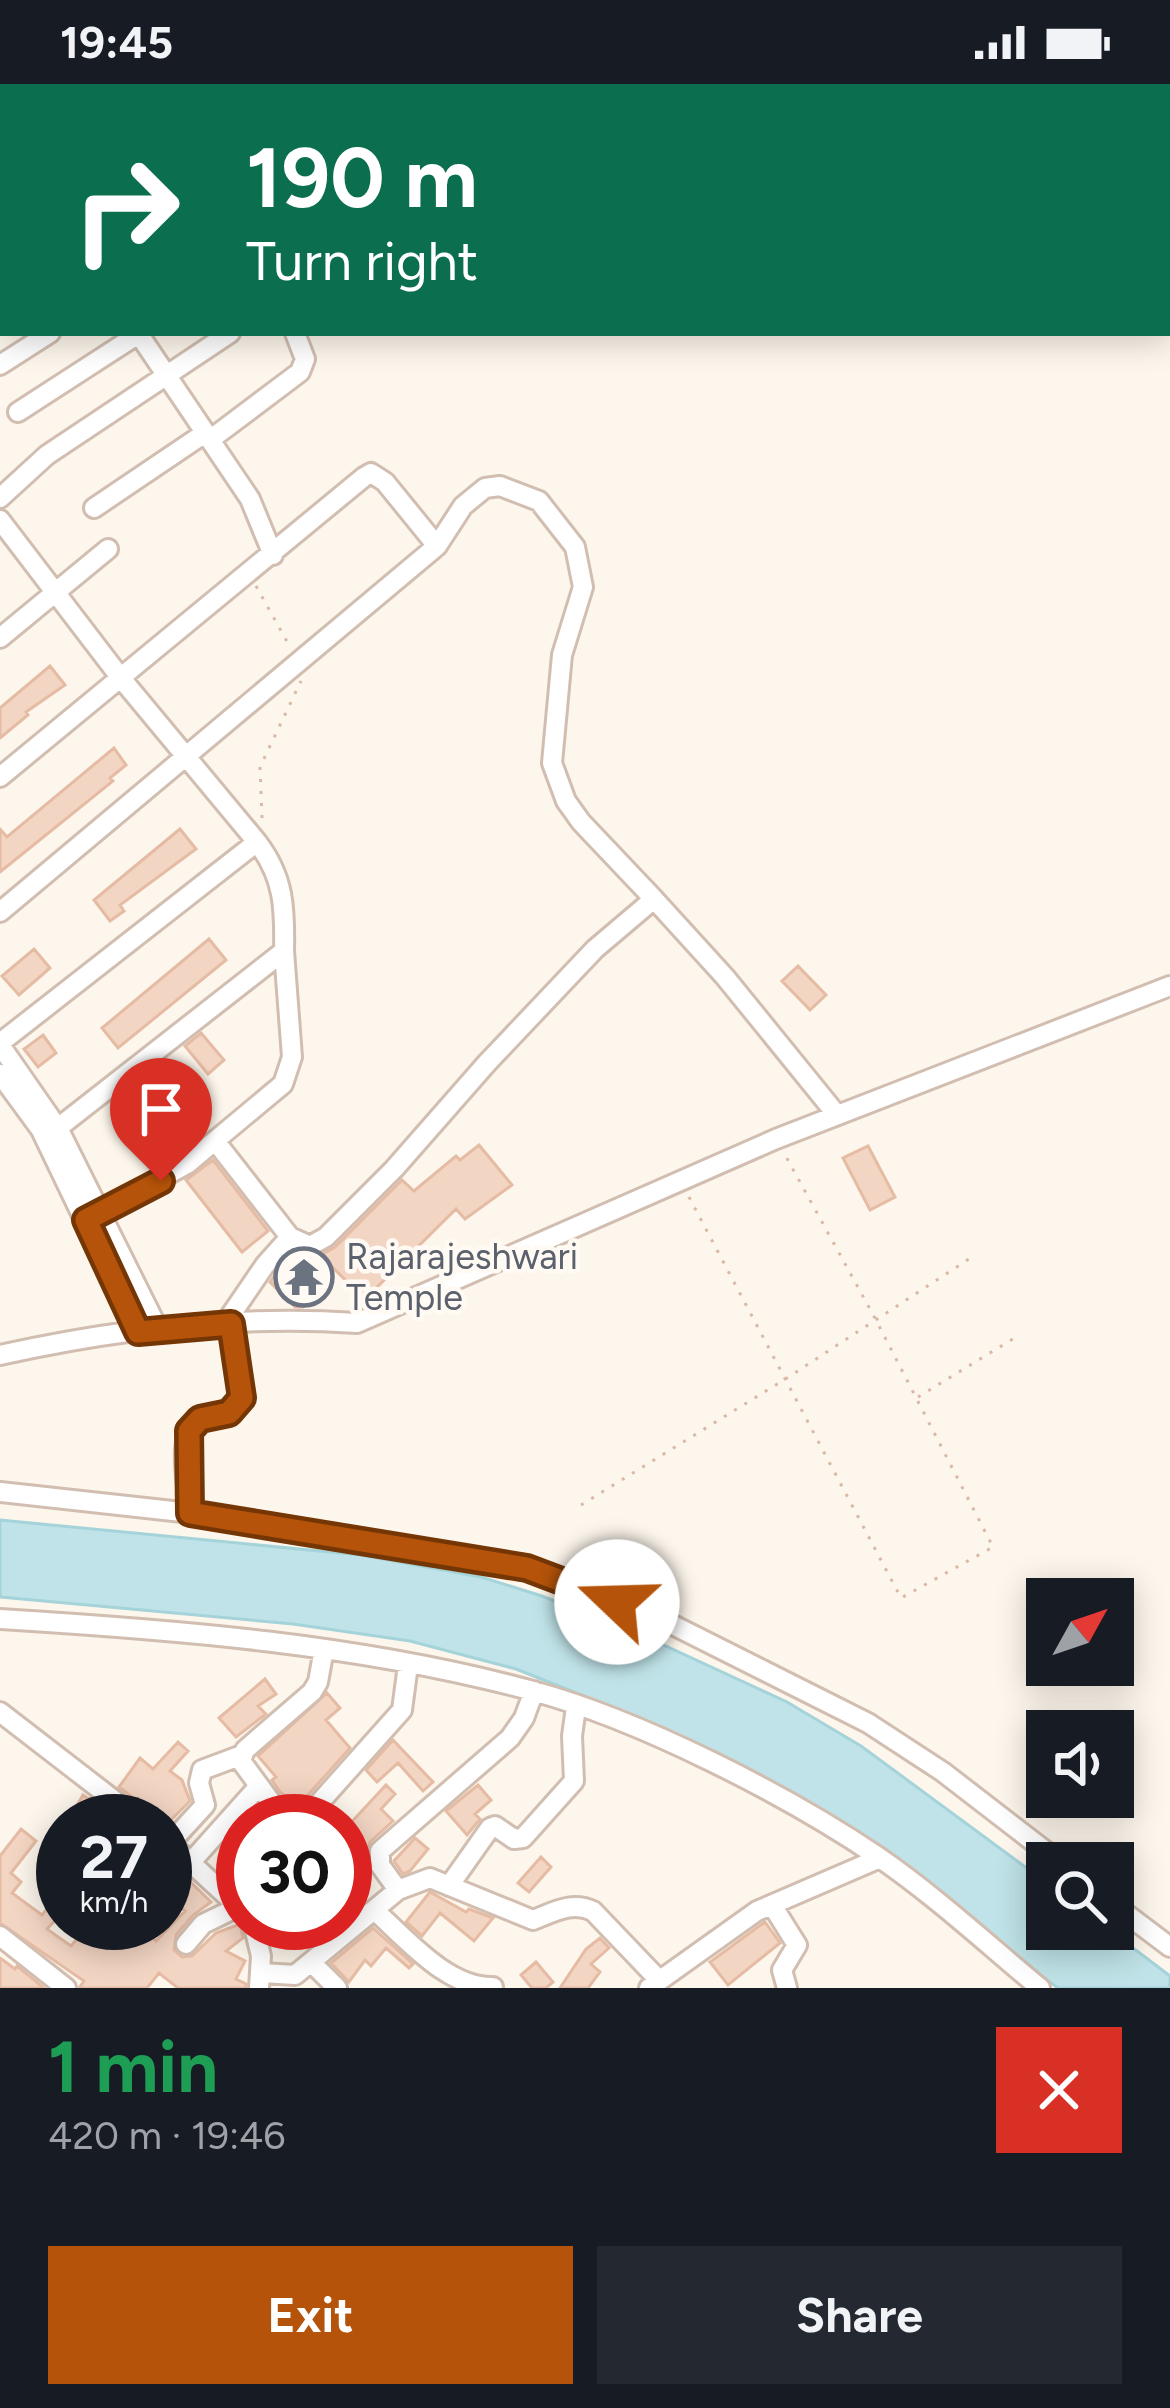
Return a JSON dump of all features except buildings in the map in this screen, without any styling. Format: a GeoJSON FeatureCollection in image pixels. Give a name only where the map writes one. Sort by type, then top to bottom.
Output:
{"type":"FeatureCollection","features":[{"type":"Feature","properties":{"kind":"street"},"geometry":{"type":"LineString","coordinates":[[0,365],[45,336]]}},
{"type":"Feature","properties":{"kind":"street"},"geometry":{"type":"LineString","coordinates":[[18,412],[136,336]]}},
{"type":"Feature","properties":{"kind":"street"},"geometry":{"type":"LineString","coordinates":[[140,336],[250,499],[273,555]]}},
{"type":"Feature","properties":{"kind":"street"},"geometry":{"type":"LineString","coordinates":[[0,498],[47,455],[226,336]]}},
{"type":"Feature","properties":{"kind":"street"},"geometry":{"type":"LineString","coordinates":[[94,508],[300,372],[305,359],[297,336]]}},
{"type":"Feature","properties":{"kind":"street"},"geometry":{"type":"LineString","coordinates":[[0,777],[371,473],[386,482],[437,546]]}},
{"type":"Feature","properties":{"kind":"street"},"geometry":{"type":"LineString","coordinates":[[0,911],[437,546],[463,506],[485,488],[500,486],[539,501],[575,547],[583,587],[562,655],[552,763],[566,801],[725,977],[837,1115]]}},
{"type":"Feature","properties":{"kind":"street"},"geometry":{"type":"LineString","coordinates":[[0,520],[120,677],[260,846],[284,894],[292,1058],[283,1084],[216,1142],[161,1181],[94,1216]]}},
{"type":"Feature","properties":{"kind":"street"},"geometry":{"type":"LineString","coordinates":[[0,638],[108,549]]}},
{"type":"Feature","properties":{"kind":"street"},"geometry":{"type":"LineString","coordinates":[[148,1330],[52,1134],[0,1044],[260,846]]}},
{"type":"Feature","properties":{"kind":"street"},"geometry":{"type":"LineString","coordinates":[[216,1142],[290,1237],[310,1246],[326,1237],[394,1169],[595,949],[654,899]]}},
{"type":"Feature","properties":{"kind":"street"},"geometry":{"type":"LineString","coordinates":[[52,1134],[284,951]]}},
{"type":"Feature","properties":{"kind":"street"},"geometry":{"type":"LineString","coordinates":[[0,1355],[148,1330],[286,1318],[357,1323],[776,1139],[1170,986]]}},
{"type":"Feature","properties":{"kind":"street"},"geometry":{"type":"LineString","coordinates":[[0,1075],[52,1134]]}},
{"type":"Feature","properties":{"kind":"street"},"geometry":{"type":"LineString","coordinates":[[190,1513],[189,1431],[200,1419],[229,1413],[242,1398],[227,1324],[265,1265],[290,1237]]}},
{"type":"Feature","properties":{"kind":"street"},"geometry":{"type":"LineString","coordinates":[[0,1492],[190,1513],[527,1568],[662,1619],[868,1724],[943,1772],[1033,1842]]}},
{"type":"Feature","properties":{"kind":"street"},"geometry":{"type":"LineString","coordinates":[[0,1619],[324,1649],[534,1691],[627,1726],[784,1800],[880,1858],[1040,1988]]}},
{"type":"Feature","properties":{"kind":"street"},"geometry":{"type":"LineString","coordinates":[[192,1818],[205,1805],[198,1775],[242,1755],[312,1692],[319,1682],[324,1649]]}},
{"type":"Feature","properties":{"kind":"street"},"geometry":{"type":"LineString","coordinates":[[327,1794],[402,1710],[408,1665]]}},
{"type":"Feature","properties":{"kind":"street"},"geometry":{"type":"LineString","coordinates":[[398,1890],[380,1865],[380,1851],[510,1738],[534,1691]]}},
{"type":"Feature","properties":{"kind":"street"},"geometry":{"type":"LineString","coordinates":[[448,1886],[490,1828],[523,1838],[567,1791],[576,1773],[572,1745],[576,1707]]}},
{"type":"Feature","properties":{"kind":"street"},"geometry":{"type":"LineString","coordinates":[[0,1712],[106,1794]]}},
{"type":"Feature","properties":{"kind":"street"},"geometry":{"type":"LineString","coordinates":[[242,1755],[242,1767],[265,1794]]}},
{"type":"Feature","properties":{"kind":"street"},"geometry":{"type":"LineString","coordinates":[[192,1861],[259,1786]]}},
{"type":"Feature","properties":{"kind":"street"},"geometry":{"type":"LineString","coordinates":[[257,1950],[261,1980],[289,1978],[398,1890],[422,1878],[528,1919],[577,1905],[588,1908],[654,1984],[758,1911],[880,1858]]}},
{"type":"Feature","properties":{"kind":"street"},"geometry":{"type":"LineString","coordinates":[[192,1863],[216,1886]]}},
{"type":"Feature","properties":{"kind":"street"},"geometry":{"type":"LineString","coordinates":[[772,1905],[797,1946],[782,1970],[787,1988]]}},
{"type":"Feature","properties":{"kind":"street"},"geometry":{"type":"LineString","coordinates":[[374,1910],[450,1974],[466,1984],[493,1987]]}},
{"type":"Feature","properties":{"kind":"street"},"geometry":{"type":"LineString","coordinates":[[192,1936],[202,1924],[216,1919]]}},
{"type":"Feature","properties":{"kind":"street"},"geometry":{"type":"LineString","coordinates":[[1134,1920],[1170,1947]]}},
{"type":"Feature","properties":{"kind":"street"},"geometry":{"type":"LineString","coordinates":[[0,1936],[66,1988]]}},
{"type":"Feature","properties":{"kind":"street"},"geometry":{"type":"LineString","coordinates":[[312,1963],[337,1988]]}},
{"type":"Feature","properties":{"kind":"street"},"geometry":{"type":"LineString","coordinates":[[38,1988],[44,1968]]}},
{"type":"Feature","properties":{"kind":"path"},"geometry":{"type":"LineString","coordinates":[[256,569],[255,590],[301,664],[301,682],[260,767],[260,846]]}},
{"type":"Feature","properties":{"kind":"path"},"geometry":{"type":"LineString","coordinates":[[680,1179],[901,1598],[993,1547],[877,1320],[776,1139]]}},
{"type":"Feature","properties":{"kind":"path"},"geometry":{"type":"LineString","coordinates":[[581,1505],[975,1255]]}},
{"type":"Feature","properties":{"kind":"path"},"geometry":{"type":"LineString","coordinates":[[917,1398],[1016,1337]]}},
{"type":"Feature","properties":{"kind":"water"},"geometry":{"type":"Polygon","coordinates":[[[0,1520],[361,1555],[481,1577],[542,1596],[787,1702],[861,1746],[1026,1868],[1026,1950],[1134,1949],[1170,1976],[1170,1988],[1058,1988],[819,1811],[751,1771],[629,1714],[516,1669],[410,1641],[293,1624],[0,1597],[0,1520]]]}},
{"type":"Feature","properties":{"kind":"place","name":"Rajarajeshwari Temple"},"geometry":{"type":"Point","coordinates":[304,1277]}},
{"type":"Feature","properties":{"kind":"route"},"geometry":{"type":"LineString","coordinates":[[161,1181],[86,1220],[138,1332],[231,1324],[242,1398],[229,1413],[200,1419],[189,1431],[190,1513],[527,1568],[617,1602]]}}]}
